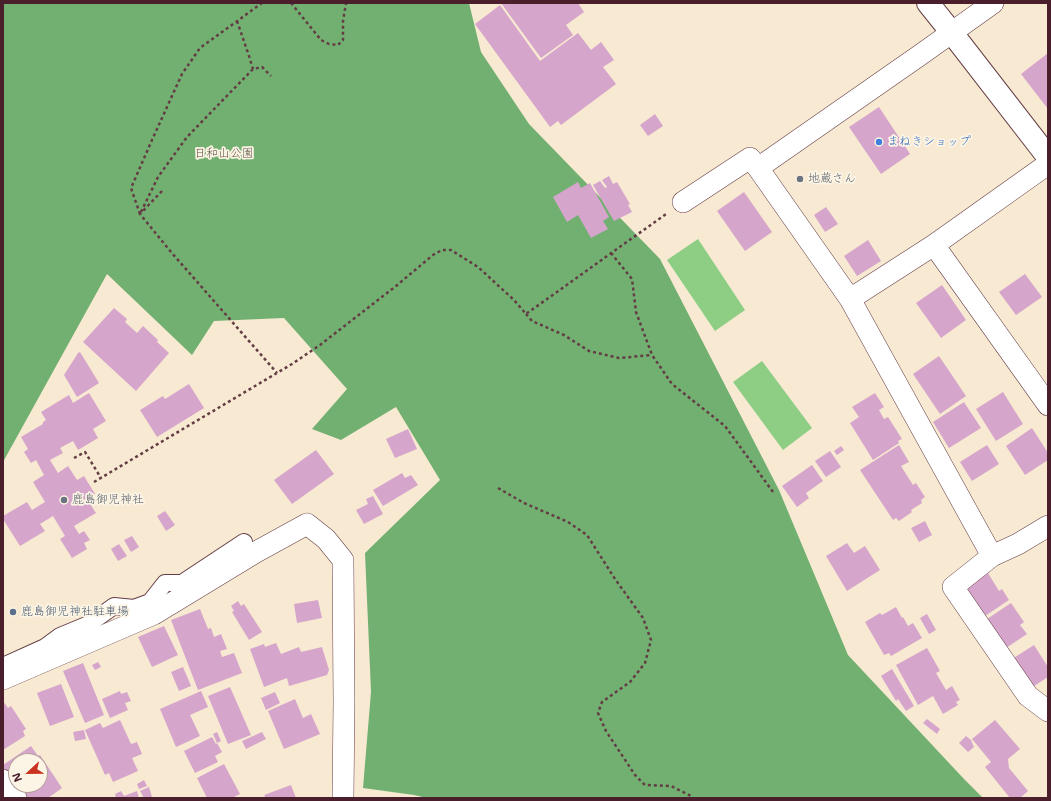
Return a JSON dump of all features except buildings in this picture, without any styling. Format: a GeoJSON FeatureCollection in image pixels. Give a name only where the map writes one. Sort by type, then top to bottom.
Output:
{"type":"FeatureCollection","features":[{"type":"Feature","properties":{"kind":"street"},"geometry":{"type":"LineString","coordinates":[[928,3],[1048,157]]}},
{"type":"Feature","properties":{"kind":"street"},"geometry":{"type":"LineString","coordinates":[[758,168],[993,3]]}},
{"type":"Feature","properties":{"kind":"street"},"geometry":{"type":"LineString","coordinates":[[682,202],[750,158],[850,299],[992,556]]}},
{"type":"Feature","properties":{"kind":"street"},"geometry":{"type":"LineString","coordinates":[[850,299],[934,245],[1048,164]]}},
{"type":"Feature","properties":{"kind":"street"},"geometry":{"type":"LineString","coordinates":[[934,245],[1048,405]]}},
{"type":"Feature","properties":{"kind":"street"},"geometry":{"type":"LineString","coordinates":[[3,679],[154,614],[256,552],[307,524],[326,539],[343,560],[343,798]]}},
{"type":"Feature","properties":{"kind":"street"},"geometry":{"type":"LineString","coordinates":[[1048,526],[1018,544],[992,556],[953,587],[1028,696],[1048,711]]}},
{"type":"Feature","properties":{"kind":"street"},"geometry":{"type":"LineString","coordinates":[[3,666],[45,647],[60,636],[89,624],[114,606],[134,608],[150,602],[164,583],[182,583],[244,542]]}},
{"type":"Feature","properties":{"kind":"street"},"geometry":{"type":"LineString","coordinates":[[3,780],[16,798]]}},
{"type":"Feature","properties":{"kind":"path"},"geometry":{"type":"LineString","coordinates":[[262,3],[200,48],[182,74],[131,188],[140,214],[171,252],[277,373]]}},
{"type":"Feature","properties":{"kind":"path"},"geometry":{"type":"LineString","coordinates":[[291,3],[321,40],[329,44],[338,45],[343,40],[343,21],[346,3]]}},
{"type":"Feature","properties":{"kind":"path"},"geometry":{"type":"LineString","coordinates":[[237,21],[252,69]]}},
{"type":"Feature","properties":{"kind":"path"},"geometry":{"type":"LineString","coordinates":[[140,214],[158,177],[187,137],[252,69],[262,67],[270,76]]}},
{"type":"Feature","properties":{"kind":"path"},"geometry":{"type":"LineString","coordinates":[[140,214],[162,192]]}},
{"type":"Feature","properties":{"kind":"path"},"geometry":{"type":"LineString","coordinates":[[526,314],[682,202]]}},
{"type":"Feature","properties":{"kind":"path"},"geometry":{"type":"LineString","coordinates":[[94,482],[277,373],[320,345],[433,255],[442,250],[451,250],[478,267],[514,300],[532,321],[564,335],[589,351],[619,358],[652,355]]}},
{"type":"Feature","properties":{"kind":"path"},"geometry":{"type":"LineString","coordinates":[[611,253],[632,279],[636,312],[652,355],[672,384],[725,426],[773,492]]}},
{"type":"Feature","properties":{"kind":"path"},"geometry":{"type":"LineString","coordinates":[[74,458],[85,452],[100,478]]}},
{"type":"Feature","properties":{"kind":"path"},"geometry":{"type":"LineString","coordinates":[[498,488],[524,503],[568,522],[587,535],[615,579],[643,618],[651,640],[645,663],[630,682],[602,702],[598,713],[606,730],[635,775],[645,785],[671,786],[691,796],[692,798]]}},
{"type":"Feature","properties":{"kind":"green space","name":"日和山公園"},"geometry":{"type":"Polygon","coordinates":[[[3,3],[469,3],[481,52],[529,124],[660,259],[779,490],[848,655],[983,798],[427,798],[363,788],[371,692],[365,553],[440,480],[396,407],[341,440],[312,429],[347,389],[284,318],[214,321],[192,355],[107,274],[3,462],[3,3]]]}},
{"type":"Feature","properties":{"kind":"green space"},"geometry":{"type":"Polygon","coordinates":[[[698,239],[745,310],[715,331],[667,260],[698,239]]]}},
{"type":"Feature","properties":{"kind":"green space"},"geometry":{"type":"Polygon","coordinates":[[[762,361],[812,428],[783,450],[733,382],[762,361]]]}},
{"type":"Feature","properties":{"kind":"place","name":"まねきショップ"},"geometry":{"type":"Point","coordinates":[879,142]}},
{"type":"Feature","properties":{"kind":"place","name":"地蔵さん"},"geometry":{"type":"Point","coordinates":[800,179]}},
{"type":"Feature","properties":{"kind":"place","name":"鹿島御児神社"},"geometry":{"type":"Point","coordinates":[64,500]}},
{"type":"Feature","properties":{"kind":"place","name":"鹿島御児神社駐車場"},"geometry":{"type":"Point","coordinates":[13,612]}}]}
